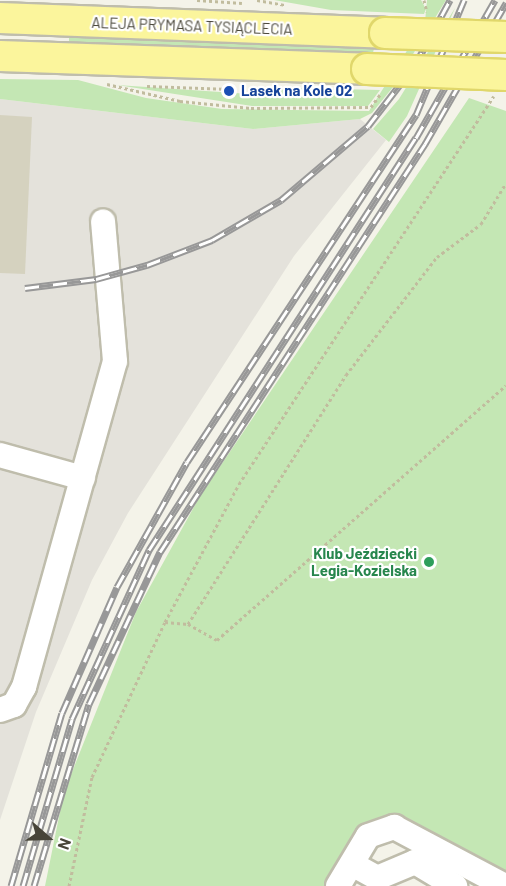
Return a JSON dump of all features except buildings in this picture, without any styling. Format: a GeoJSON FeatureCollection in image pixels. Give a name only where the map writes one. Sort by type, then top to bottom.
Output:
{"type":"FeatureCollection","features":[{"type":"Feature","properties":{"kind":"main road","name":"ALEJA PRYMASA TYSIĄCLECIA"},"geometry":{"type":"LineString","coordinates":[[0,18],[506,37]]}},
{"type":"Feature","properties":{"kind":"main road"},"geometry":{"type":"LineString","coordinates":[[0,56],[506,75]]}},
{"type":"Feature","properties":{"kind":"street"},"geometry":{"type":"LineString","coordinates":[[0,710],[14,705],[24,687],[115,361],[103,222]]}},
{"type":"Feature","properties":{"kind":"street"},"geometry":{"type":"LineString","coordinates":[[0,455],[83,478]]}},
{"type":"Feature","properties":{"kind":"street"},"geometry":{"type":"LineString","coordinates":[[338,886],[369,836],[394,827],[505,886]]}},
{"type":"Feature","properties":{"kind":"street"},"geometry":{"type":"LineString","coordinates":[[352,864],[377,878],[415,862],[455,886]]}},
{"type":"Feature","properties":{"kind":"path"},"geometry":{"type":"LineString","coordinates":[[257,0],[292,9]]}},
{"type":"Feature","properties":{"kind":"path"},"geometry":{"type":"LineString","coordinates":[[69,886],[92,777],[165,622],[239,484],[492,98],[506,96]]}},
{"type":"Feature","properties":{"kind":"path"},"geometry":{"type":"LineString","coordinates":[[188,624],[346,375],[437,257],[481,224],[506,183]]}},
{"type":"Feature","properties":{"kind":"path"},"geometry":{"type":"LineString","coordinates":[[165,622],[188,624],[217,640],[506,385]]}},
{"type":"Feature","properties":{"kind":"shaded area"},"geometry":{"type":"Polygon","coordinates":[[[0,99],[253,129],[360,119],[386,140],[294,256],[128,513],[92,580],[36,712],[0,820],[0,99]]]}},
{"type":"Feature","properties":{"kind":"green space"},"geometry":{"type":"Polygon","coordinates":[[[274,0],[421,0],[426,9],[424,14],[331,10],[274,0]]]}},
{"type":"Feature","properties":{"kind":"green space"},"geometry":{"type":"Polygon","coordinates":[[[427,0],[446,0],[393,87],[372,113],[360,119],[253,129],[0,99],[0,79],[78,80],[146,98],[222,109],[369,111],[425,22],[427,0]]]}},
{"type":"Feature","properties":{"kind":"green space"},"geometry":{"type":"Polygon","coordinates":[[[455,8],[407,116],[389,142],[373,129],[399,99],[455,8]]]}},
{"type":"Feature","properties":{"kind":"green space"},"geometry":{"type":"Polygon","coordinates":[[[69,37],[374,48],[373,53],[69,42],[69,37]]]}},
{"type":"Feature","properties":{"kind":"green space"},"geometry":{"type":"Polygon","coordinates":[[[117,85],[250,94],[293,88],[380,90],[368,106],[252,106],[117,85]]]}},
{"type":"Feature","properties":{"kind":"green space"},"geometry":{"type":"Polygon","coordinates":[[[469,98],[506,111],[506,886],[474,886],[364,822],[325,886],[45,886],[64,792],[136,612],[200,496],[469,98]]]}},
{"type":"Feature","properties":{"kind":"railway"},"geometry":{"type":"LineString","coordinates":[[25,288],[96,279],[147,265],[212,240],[281,200],[368,126],[415,65],[450,0]]}},
{"type":"Feature","properties":{"kind":"railway"},"geometry":{"type":"LineString","coordinates":[[11,886],[62,713],[117,587],[187,462],[416,115],[464,0]]}},
{"type":"Feature","properties":{"kind":"railway"},"geometry":{"type":"LineString","coordinates":[[23,886],[72,719],[149,550],[416,138],[495,0]]}},
{"type":"Feature","properties":{"kind":"railway"},"geometry":{"type":"LineString","coordinates":[[34,886],[89,704],[160,552],[425,144],[506,3]]}},
{"type":"Feature","properties":{"kind":"place","name":"Lasek na Kole 02"},"geometry":{"type":"Point","coordinates":[229,91]}},
{"type":"Feature","properties":{"kind":"place","name":"Klub Jeździecki Legia-Kozielska"},"geometry":{"type":"Point","coordinates":[429,562]}}]}
